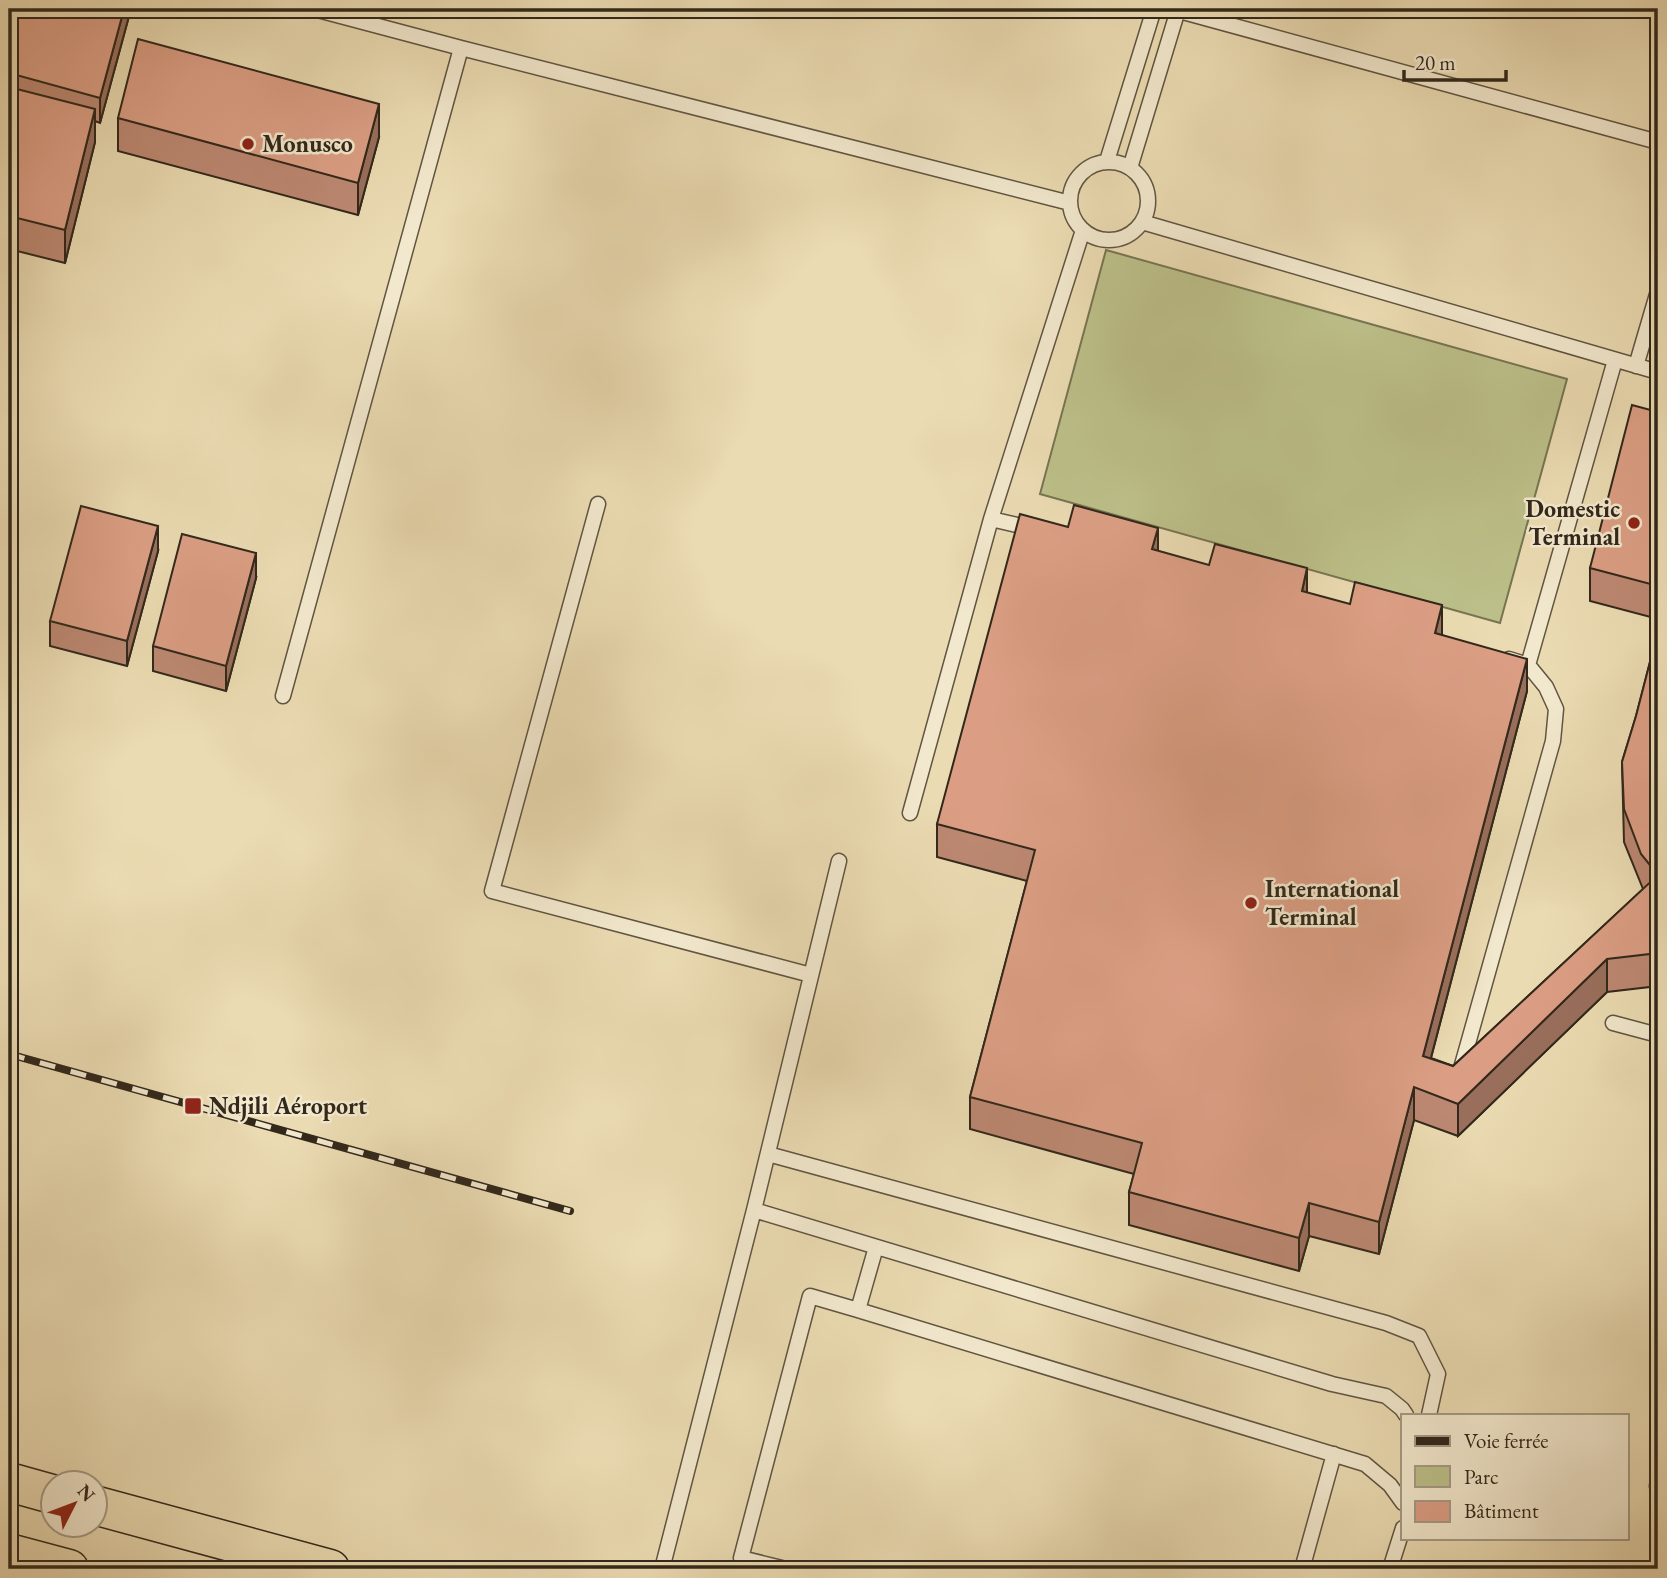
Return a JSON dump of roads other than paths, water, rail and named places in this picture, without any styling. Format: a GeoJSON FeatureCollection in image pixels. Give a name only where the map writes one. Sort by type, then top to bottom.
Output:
{"type":"FeatureCollection","features":[{"type":"Feature","properties":{"kind":"highway"},"geometry":{"type":"LineString","coordinates":[[9,1482],[38,1490]]}},
{"type":"Feature","properties":{"kind":"highway"},"geometry":{"type":"LineString","coordinates":[[108,1509],[330,1569]]}},
{"type":"Feature","properties":{"kind":"highway"},"geometry":{"type":"LineString","coordinates":[[9,1553],[69,1569]]}},
{"type":"Feature","properties":{"kind":"lane"},"geometry":{"type":"LineString","coordinates":[[313,9],[1070,203]]}},
{"type":"Feature","properties":{"kind":"lane"},"geometry":{"type":"LineString","coordinates":[[1107,162],[1154,9]]}},
{"type":"Feature","properties":{"kind":"lane"},"geometry":{"type":"LineString","coordinates":[[1130,168],[1175,10],[1658,142]]}},
{"type":"Feature","properties":{"kind":"lane"},"geometry":{"type":"LineString","coordinates":[[283,696],[461,48]]}},
{"type":"Feature","properties":{"kind":"lane"},"geometry":{"type":"LineString","coordinates":[[1119,163],[1130,168],[1140,176],[1146,187],[1147,211],[1142,222],[1134,231],[1111,240],[1088,234],[1072,215],[1071,191],[1076,179],[1084,170],[1095,164],[1119,163]]}},
{"type":"Feature","properties":{"kind":"lane"},"geometry":{"type":"LineString","coordinates":[[1142,222],[1658,372]]}},
{"type":"Feature","properties":{"kind":"lane"},"geometry":{"type":"LineString","coordinates":[[910,813],[991,519],[1083,230]]}},
{"type":"Feature","properties":{"kind":"lane"},"geometry":{"type":"LineString","coordinates":[[1636,366],[1658,292]]}},
{"type":"Feature","properties":{"kind":"lane"},"geometry":{"type":"LineString","coordinates":[[1528,665],[1615,360]]}},
{"type":"Feature","properties":{"kind":"lane"},"geometry":{"type":"LineString","coordinates":[[598,505],[492,891],[811,975]]}},
{"type":"Feature","properties":{"kind":"lane"},"geometry":{"type":"LineString","coordinates":[[991,519],[1050,532]]}},
{"type":"Feature","properties":{"kind":"lane"},"geometry":{"type":"LineString","coordinates":[[1456,1086],[1553,741],[1556,709],[1546,687],[1528,665],[1491,653]]}},
{"type":"Feature","properties":{"kind":"lane"},"geometry":{"type":"LineString","coordinates":[[662,1569],[768,1154],[839,861]]}},
{"type":"Feature","properties":{"kind":"lane"},"geometry":{"type":"LineString","coordinates":[[1613,1023],[1658,1035]]}},
{"type":"Feature","properties":{"kind":"lane"},"geometry":{"type":"LineString","coordinates":[[768,1154],[1386,1323],[1419,1336],[1438,1374],[1429,1414]]}},
{"type":"Feature","properties":{"kind":"lane"},"geometry":{"type":"LineString","coordinates":[[754,1210],[1332,1384],[1386,1396],[1405,1414]]}},
{"type":"Feature","properties":{"kind":"lane"},"geometry":{"type":"LineString","coordinates":[[858,1310],[876,1247]]}},
{"type":"Feature","properties":{"kind":"lane"},"geometry":{"type":"LineString","coordinates":[[786,1569],[741,1558],[810,1296],[1366,1464],[1390,1485],[1401,1500]]}},
{"type":"Feature","properties":{"kind":"lane"},"geometry":{"type":"LineString","coordinates":[[1302,1569],[1334,1454]]}},
{"type":"Feature","properties":{"kind":"lane"},"geometry":{"type":"LineString","coordinates":[[1658,1482],[1658,1489]]}},
{"type":"Feature","properties":{"kind":"lane"},"geometry":{"type":"LineString","coordinates":[[1390,1569],[1401,1534]]}},
{"type":"Feature","properties":{"kind":"railway"},"geometry":{"type":"LineString","coordinates":[[9,1054],[570,1211]]}},
{"type":"Feature","properties":{"kind":"place","name":"Monusco"},"geometry":{"type":"Point","coordinates":[248,144]}},
{"type":"Feature","properties":{"kind":"place","name":"Domestic Terminal"},"geometry":{"type":"Point","coordinates":[1634,523]}},
{"type":"Feature","properties":{"kind":"place","name":"International Terminal"},"geometry":{"type":"Point","coordinates":[1251,903]}},
{"type":"Feature","properties":{"kind":"place","name":"Ndjili Aéroport"},"geometry":{"type":"Point","coordinates":[193,1106]}}]}
